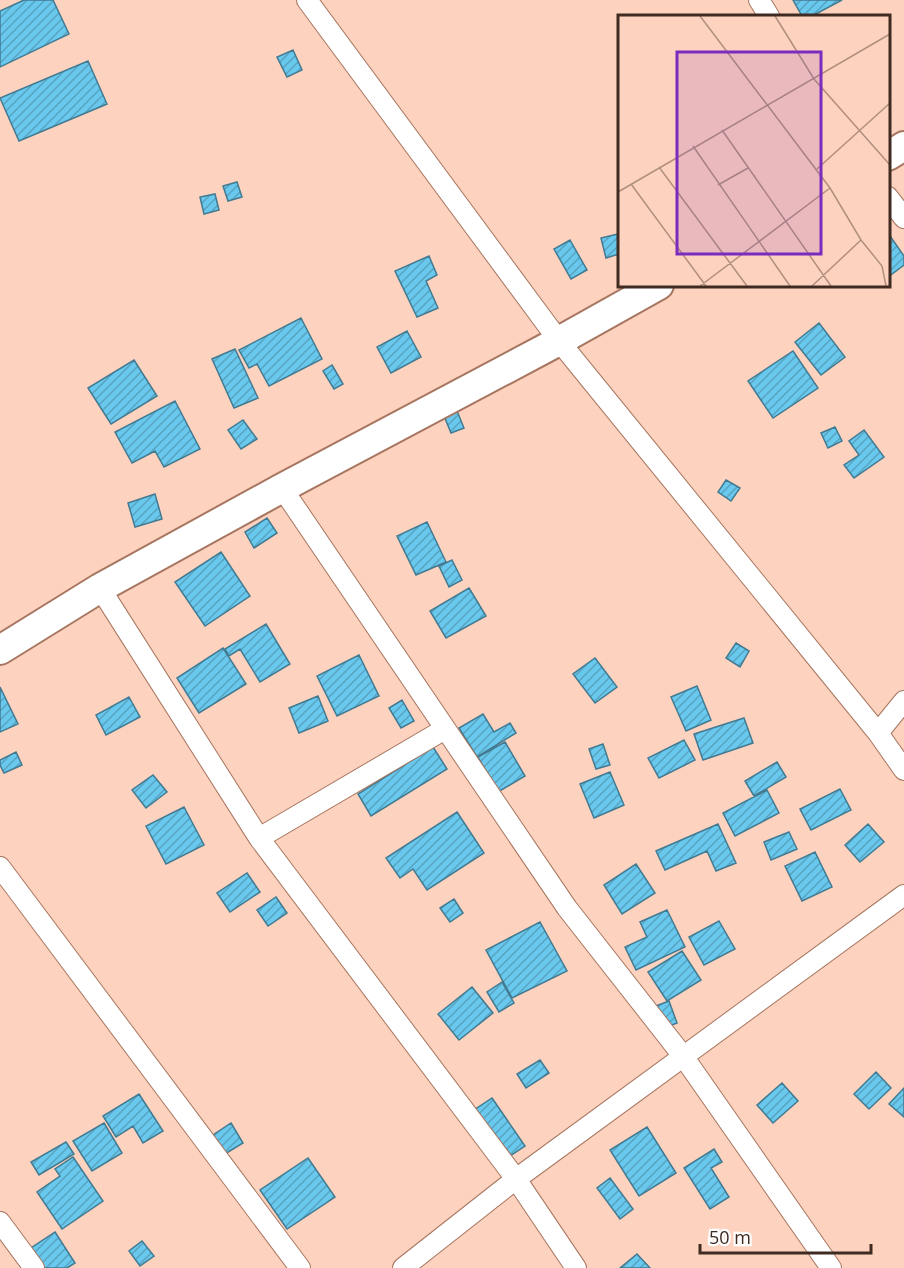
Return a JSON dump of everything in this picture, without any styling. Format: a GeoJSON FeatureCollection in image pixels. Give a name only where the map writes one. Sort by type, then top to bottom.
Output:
{"type":"FeatureCollection","features":[{"type":"Feature","properties":{"kind":"street"},"geometry":{"type":"LineString","coordinates":[[307,0],[559,341],[878,734],[904,770]]}},
{"type":"Feature","properties":{"kind":"street"},"geometry":{"type":"LineString","coordinates":[[759,0],[768,15]]}},
{"type":"Feature","properties":{"kind":"street"},"geometry":{"type":"LineString","coordinates":[[889,155],[904,146]]}},
{"type":"Feature","properties":{"kind":"street"},"geometry":{"type":"LineString","coordinates":[[889,198],[904,218]]}},
{"type":"Feature","properties":{"kind":"street"},"geometry":{"type":"LineString","coordinates":[[0,650],[100,588],[657,286]]}},
{"type":"Feature","properties":{"kind":"street"},"geometry":{"type":"LineString","coordinates":[[282,488],[567,908],[683,1056],[831,1268]]}},
{"type":"Feature","properties":{"kind":"street"},"geometry":{"type":"LineString","coordinates":[[100,588],[259,838],[516,1179],[576,1268]]}},
{"type":"Feature","properties":{"kind":"street"},"geometry":{"type":"LineString","coordinates":[[878,734],[904,701]]}},
{"type":"Feature","properties":{"kind":"street"},"geometry":{"type":"LineString","coordinates":[[259,838],[445,729]]}},
{"type":"Feature","properties":{"kind":"street"},"geometry":{"type":"LineString","coordinates":[[0,867],[300,1268]]}},
{"type":"Feature","properties":{"kind":"street"},"geometry":{"type":"LineString","coordinates":[[403,1268],[516,1179],[904,895]]}},
{"type":"Feature","properties":{"kind":"street"},"geometry":{"type":"LineString","coordinates":[[0,1222],[34,1268]]}},
{"type":"Feature","properties":{"kind":"building"},"geometry":{"type":"Polygon","coordinates":[[[24,0],[53,0],[69,34],[0,67],[0,11],[24,0]]]}},
{"type":"Feature","properties":{"kind":"building"},"geometry":{"type":"Polygon","coordinates":[[[793,0],[842,0],[814,15],[801,15],[793,0]]]}},
{"type":"Feature","properties":{"kind":"building"},"geometry":{"type":"Polygon","coordinates":[[[293,50],[302,70],[287,77],[277,57],[293,50]]]}},
{"type":"Feature","properties":{"kind":"building"},"geometry":{"type":"Polygon","coordinates":[[[88,61],[107,104],[19,141],[0,98],[88,61]]]}},
{"type":"Feature","properties":{"kind":"building"},"geometry":{"type":"Polygon","coordinates":[[[237,182],[242,197],[228,201],[223,186],[237,182]]]}},
{"type":"Feature","properties":{"kind":"building"},"geometry":{"type":"Polygon","coordinates":[[[215,194],[219,210],[204,214],[200,197],[215,194]]]}},
{"type":"Feature","properties":{"kind":"building"},"geometry":{"type":"Polygon","coordinates":[[[618,234],[618,254],[606,258],[601,238],[618,234]]]}},
{"type":"Feature","properties":{"kind":"building"},"geometry":{"type":"Polygon","coordinates":[[[889,234],[904,256],[904,265],[889,276],[889,234]]]}},
{"type":"Feature","properties":{"kind":"building"},"geometry":{"type":"Polygon","coordinates":[[[570,240],[587,270],[571,279],[554,249],[570,240]]]}},
{"type":"Feature","properties":{"kind":"building"},"geometry":{"type":"Polygon","coordinates":[[[429,256],[437,275],[426,281],[438,308],[417,317],[395,271],[429,256]]]}},
{"type":"Feature","properties":{"kind":"building"},"geometry":{"type":"Polygon","coordinates":[[[301,318],[322,359],[269,386],[257,364],[249,368],[239,350],[301,318]]]}},
{"type":"Feature","properties":{"kind":"building"},"geometry":{"type":"Polygon","coordinates":[[[819,323],[845,357],[821,375],[795,342],[819,323]]]}},
{"type":"Feature","properties":{"kind":"building"},"geometry":{"type":"Polygon","coordinates":[[[407,331],[421,357],[391,373],[377,347],[407,331]]]}},
{"type":"Feature","properties":{"kind":"building"},"geometry":{"type":"Polygon","coordinates":[[[235,349],[258,398],[234,408],[212,359],[235,349]]]}},
{"type":"Feature","properties":{"kind":"building"},"geometry":{"type":"Polygon","coordinates":[[[793,351],[818,388],[773,418],[748,381],[793,351]]]}},
{"type":"Feature","properties":{"kind":"building"},"geometry":{"type":"Polygon","coordinates":[[[134,360],[157,396],[111,424],[88,388],[134,360]]]}},
{"type":"Feature","properties":{"kind":"building"},"geometry":{"type":"Polygon","coordinates":[[[332,365],[343,384],[334,389],[323,371],[332,365]]]}},
{"type":"Feature","properties":{"kind":"building"},"geometry":{"type":"Polygon","coordinates":[[[175,401],[200,449],[164,467],[155,451],[132,463],[115,432],[175,401]]]}},
{"type":"Feature","properties":{"kind":"building"},"geometry":{"type":"Polygon","coordinates":[[[455,406],[464,428],[451,433],[442,411],[455,406]]]}},
{"type":"Feature","properties":{"kind":"building"},"geometry":{"type":"Polygon","coordinates":[[[243,420],[257,439],[241,449],[228,430],[243,420]]]}},
{"type":"Feature","properties":{"kind":"building"},"geometry":{"type":"Polygon","coordinates":[[[835,427],[842,441],[828,448],[821,433],[835,427]]]}},
{"type":"Feature","properties":{"kind":"building"},"geometry":{"type":"Polygon","coordinates":[[[864,430],[884,457],[854,478],[844,465],[859,455],[849,441],[864,430]]]}},
{"type":"Feature","properties":{"kind":"building"},"geometry":{"type":"Polygon","coordinates":[[[726,480],[740,488],[731,501],[718,492],[726,480]]]}},
{"type":"Feature","properties":{"kind":"building"},"geometry":{"type":"Polygon","coordinates":[[[155,494],[162,519],[135,527],[128,503],[155,494]]]}},
{"type":"Feature","properties":{"kind":"building"},"geometry":{"type":"Polygon","coordinates":[[[267,518],[277,533],[254,548],[245,532],[267,518]]]}},
{"type":"Feature","properties":{"kind":"building"},"geometry":{"type":"Polygon","coordinates":[[[427,522],[446,562],[416,575],[397,536],[427,522]]]}},
{"type":"Feature","properties":{"kind":"building"},"geometry":{"type":"Polygon","coordinates":[[[221,552],[250,596],[205,626],[175,582],[221,552]]]}},
{"type":"Feature","properties":{"kind":"building"},"geometry":{"type":"Polygon","coordinates":[[[452,560],[462,580],[449,587],[439,566],[452,560]]]}},
{"type":"Feature","properties":{"kind":"building"},"geometry":{"type":"Polygon","coordinates":[[[469,588],[486,616],[446,638],[430,611],[469,588]]]}},
{"type":"Feature","properties":{"kind":"building"},"geometry":{"type":"Polygon","coordinates":[[[266,624],[290,664],[260,682],[240,649],[229,656],[225,649],[266,624]]]}},
{"type":"Feature","properties":{"kind":"building"},"geometry":{"type":"Polygon","coordinates":[[[736,643],[749,651],[740,667],[726,658],[736,643]]]}},
{"type":"Feature","properties":{"kind":"building"},"geometry":{"type":"Polygon","coordinates":[[[223,648],[246,684],[199,713],[177,678],[223,648]]]}},
{"type":"Feature","properties":{"kind":"building"},"geometry":{"type":"Polygon","coordinates":[[[359,655],[379,696],[337,716],[317,676],[359,655]]]}},
{"type":"Feature","properties":{"kind":"building"},"geometry":{"type":"Polygon","coordinates":[[[595,658],[617,687],[595,703],[573,674],[595,658]]]}},
{"type":"Feature","properties":{"kind":"building"},"geometry":{"type":"Polygon","coordinates":[[[697,686],[711,720],[686,731],[671,697],[697,686]]]}},
{"type":"Feature","properties":{"kind":"building"},"geometry":{"type":"Polygon","coordinates":[[[0,687],[18,724],[0,732],[0,687]]]}},
{"type":"Feature","properties":{"kind":"building"},"geometry":{"type":"Polygon","coordinates":[[[318,696],[328,721],[299,733],[289,708],[318,696]]]}},
{"type":"Feature","properties":{"kind":"building"},"geometry":{"type":"Polygon","coordinates":[[[129,697],[140,717],[106,735],[96,715],[129,697]]]}},
{"type":"Feature","properties":{"kind":"building"},"geometry":{"type":"Polygon","coordinates":[[[402,700],[414,721],[401,728],[389,708],[402,700]]]}},
{"type":"Feature","properties":{"kind":"building"},"geometry":{"type":"Polygon","coordinates":[[[483,714],[494,732],[510,723],[516,733],[477,757],[459,728],[483,714]]]}},
{"type":"Feature","properties":{"kind":"building"},"geometry":{"type":"Polygon","coordinates":[[[744,718],[753,743],[703,760],[694,734],[744,718]]]}},
{"type":"Feature","properties":{"kind":"building"},"geometry":{"type":"Polygon","coordinates":[[[684,740],[695,760],[659,778],[648,758],[684,740]]]}},
{"type":"Feature","properties":{"kind":"building"},"geometry":{"type":"Polygon","coordinates":[[[505,742],[525,776],[498,792],[478,757],[505,742]]]}},
{"type":"Feature","properties":{"kind":"building"},"geometry":{"type":"Polygon","coordinates":[[[603,744],[610,765],[596,769],[589,749],[603,744]]]}},
{"type":"Feature","properties":{"kind":"building"},"geometry":{"type":"Polygon","coordinates":[[[433,747],[447,769],[371,816],[358,794],[433,747]]]}},
{"type":"Feature","properties":{"kind":"building"},"geometry":{"type":"Polygon","coordinates":[[[16,752],[22,765],[4,773],[0,760],[16,752]]]}},
{"type":"Feature","properties":{"kind":"building"},"geometry":{"type":"Polygon","coordinates":[[[777,762],[786,777],[754,796],[745,781],[777,762]]]}},
{"type":"Feature","properties":{"kind":"building"},"geometry":{"type":"Polygon","coordinates":[[[610,772],[624,805],[594,818],[580,784],[610,772]]]}},
{"type":"Feature","properties":{"kind":"building"},"geometry":{"type":"Polygon","coordinates":[[[153,775],[167,792],[146,808],[132,790],[153,775]]]}},
{"type":"Feature","properties":{"kind":"building"},"geometry":{"type":"Polygon","coordinates":[[[840,789],[851,810],[811,830],[800,809],[840,789]]]}},
{"type":"Feature","properties":{"kind":"building"},"geometry":{"type":"Polygon","coordinates":[[[767,790],[779,813],[735,836],[723,813],[767,790]]]}},
{"type":"Feature","properties":{"kind":"building"},"geometry":{"type":"Polygon","coordinates":[[[184,807],[204,845],[166,864],[146,826],[184,807]]]}},
{"type":"Feature","properties":{"kind":"building"},"geometry":{"type":"Polygon","coordinates":[[[457,812],[484,853],[427,890],[413,869],[400,878],[386,858],[457,812]]]}},
{"type":"Feature","properties":{"kind":"building"},"geometry":{"type":"Polygon","coordinates":[[[718,824],[736,863],[716,871],[707,851],[665,870],[656,851],[718,824]]]}},
{"type":"Feature","properties":{"kind":"building"},"geometry":{"type":"Polygon","coordinates":[[[868,824],[884,842],[860,862],[845,845],[868,824]]]}},
{"type":"Feature","properties":{"kind":"building"},"geometry":{"type":"Polygon","coordinates":[[[789,832],[797,849],[771,860],[764,842],[789,832]]]}},
{"type":"Feature","properties":{"kind":"building"},"geometry":{"type":"Polygon","coordinates":[[[815,852],[832,887],[802,901],[785,866],[815,852]]]}},
{"type":"Feature","properties":{"kind":"building"},"geometry":{"type":"Polygon","coordinates":[[[636,864],[655,893],[622,914],[604,885],[636,864]]]}},
{"type":"Feature","properties":{"kind":"building"},"geometry":{"type":"Polygon","coordinates":[[[247,873],[260,892],[230,912],[217,893],[247,873]]]}},
{"type":"Feature","properties":{"kind":"building"},"geometry":{"type":"Polygon","coordinates":[[[276,897],[287,913],[268,926],[257,910],[276,897]]]}},
{"type":"Feature","properties":{"kind":"building"},"geometry":{"type":"Polygon","coordinates":[[[454,899],[463,913],[450,922],[440,908],[454,899]]]}},
{"type":"Feature","properties":{"kind":"building"},"geometry":{"type":"Polygon","coordinates":[[[667,910],[685,947],[636,970],[625,947],[647,937],[640,922],[667,910]]]}},
{"type":"Feature","properties":{"kind":"building"},"geometry":{"type":"Polygon","coordinates":[[[719,921],[735,949],[704,965],[689,937],[719,921]]]}},
{"type":"Feature","properties":{"kind":"building"},"geometry":{"type":"Polygon","coordinates":[[[540,922],[567,971],[512,998],[486,950],[540,922]]]}},
{"type":"Feature","properties":{"kind":"building"},"geometry":{"type":"Polygon","coordinates":[[[682,951],[701,980],[667,1001],[648,972],[682,951]]]}},
{"type":"Feature","properties":{"kind":"building"},"geometry":{"type":"Polygon","coordinates":[[[502,982],[514,1003],[499,1012],[487,992],[502,982]]]}},
{"type":"Feature","properties":{"kind":"building"},"geometry":{"type":"Polygon","coordinates":[[[472,987],[493,1013],[459,1040],[438,1014],[472,987]]]}},
{"type":"Feature","properties":{"kind":"building"},"geometry":{"type":"Polygon","coordinates":[[[669,1001],[677,1023],[664,1028],[656,1006],[669,1001]]]}},
{"type":"Feature","properties":{"kind":"building"},"geometry":{"type":"Polygon","coordinates":[[[540,1060],[549,1073],[526,1088],[517,1074],[540,1060]]]}},
{"type":"Feature","properties":{"kind":"building"},"geometry":{"type":"Polygon","coordinates":[[[876,1072],[891,1088],[869,1109],[854,1094],[876,1072]]]}},
{"type":"Feature","properties":{"kind":"building"},"geometry":{"type":"Polygon","coordinates":[[[782,1083],[798,1101],[773,1123],[757,1105],[782,1083]]]}},
{"type":"Feature","properties":{"kind":"building"},"geometry":{"type":"Polygon","coordinates":[[[904,1088],[904,1117],[889,1104],[904,1088]]]}},
{"type":"Feature","properties":{"kind":"building"},"geometry":{"type":"Polygon","coordinates":[[[139,1094],[163,1131],[143,1143],[133,1126],[116,1137],[103,1116],[139,1094]]]}},
{"type":"Feature","properties":{"kind":"building"},"geometry":{"type":"Polygon","coordinates":[[[492,1098],[525,1146],[504,1160],[471,1112],[492,1098]]]}},
{"type":"Feature","properties":{"kind":"building"},"geometry":{"type":"Polygon","coordinates":[[[104,1123],[122,1153],[92,1171],[73,1141],[104,1123]]]}},
{"type":"Feature","properties":{"kind":"building"},"geometry":{"type":"Polygon","coordinates":[[[231,1123],[243,1143],[225,1154],[213,1135],[231,1123]]]}},
{"type":"Feature","properties":{"kind":"building"},"geometry":{"type":"Polygon","coordinates":[[[647,1127],[676,1173],[639,1196],[610,1150],[647,1127]]]}},
{"type":"Feature","properties":{"kind":"building"},"geometry":{"type":"Polygon","coordinates":[[[66,1142],[74,1154],[39,1175],[31,1162],[66,1142]]]}},
{"type":"Feature","properties":{"kind":"building"},"geometry":{"type":"Polygon","coordinates":[[[714,1149],[722,1162],[711,1168],[729,1197],[710,1209],[684,1168],[714,1149]]]}},
{"type":"Feature","properties":{"kind":"building"},"geometry":{"type":"Polygon","coordinates":[[[73,1157],[103,1201],[62,1229],[37,1192],[60,1176],[55,1169],[73,1157]]]}},
{"type":"Feature","properties":{"kind":"building"},"geometry":{"type":"Polygon","coordinates":[[[308,1158],[335,1197],[287,1229],[260,1190],[308,1158]]]}},
{"type":"Feature","properties":{"kind":"building"},"geometry":{"type":"Polygon","coordinates":[[[610,1178],[633,1209],[620,1219],[597,1188],[610,1178]]]}},
{"type":"Feature","properties":{"kind":"building"},"geometry":{"type":"Polygon","coordinates":[[[55,1232],[75,1263],[67,1268],[44,1268],[31,1248],[55,1232]]]}},
{"type":"Feature","properties":{"kind":"building"},"geometry":{"type":"Polygon","coordinates":[[[142,1241],[154,1256],[140,1266],[129,1251],[142,1241]]]}},
{"type":"Feature","properties":{"kind":"building"},"geometry":{"type":"Polygon","coordinates":[[[637,1254],[650,1268],[620,1268],[637,1254]]]}}]}
